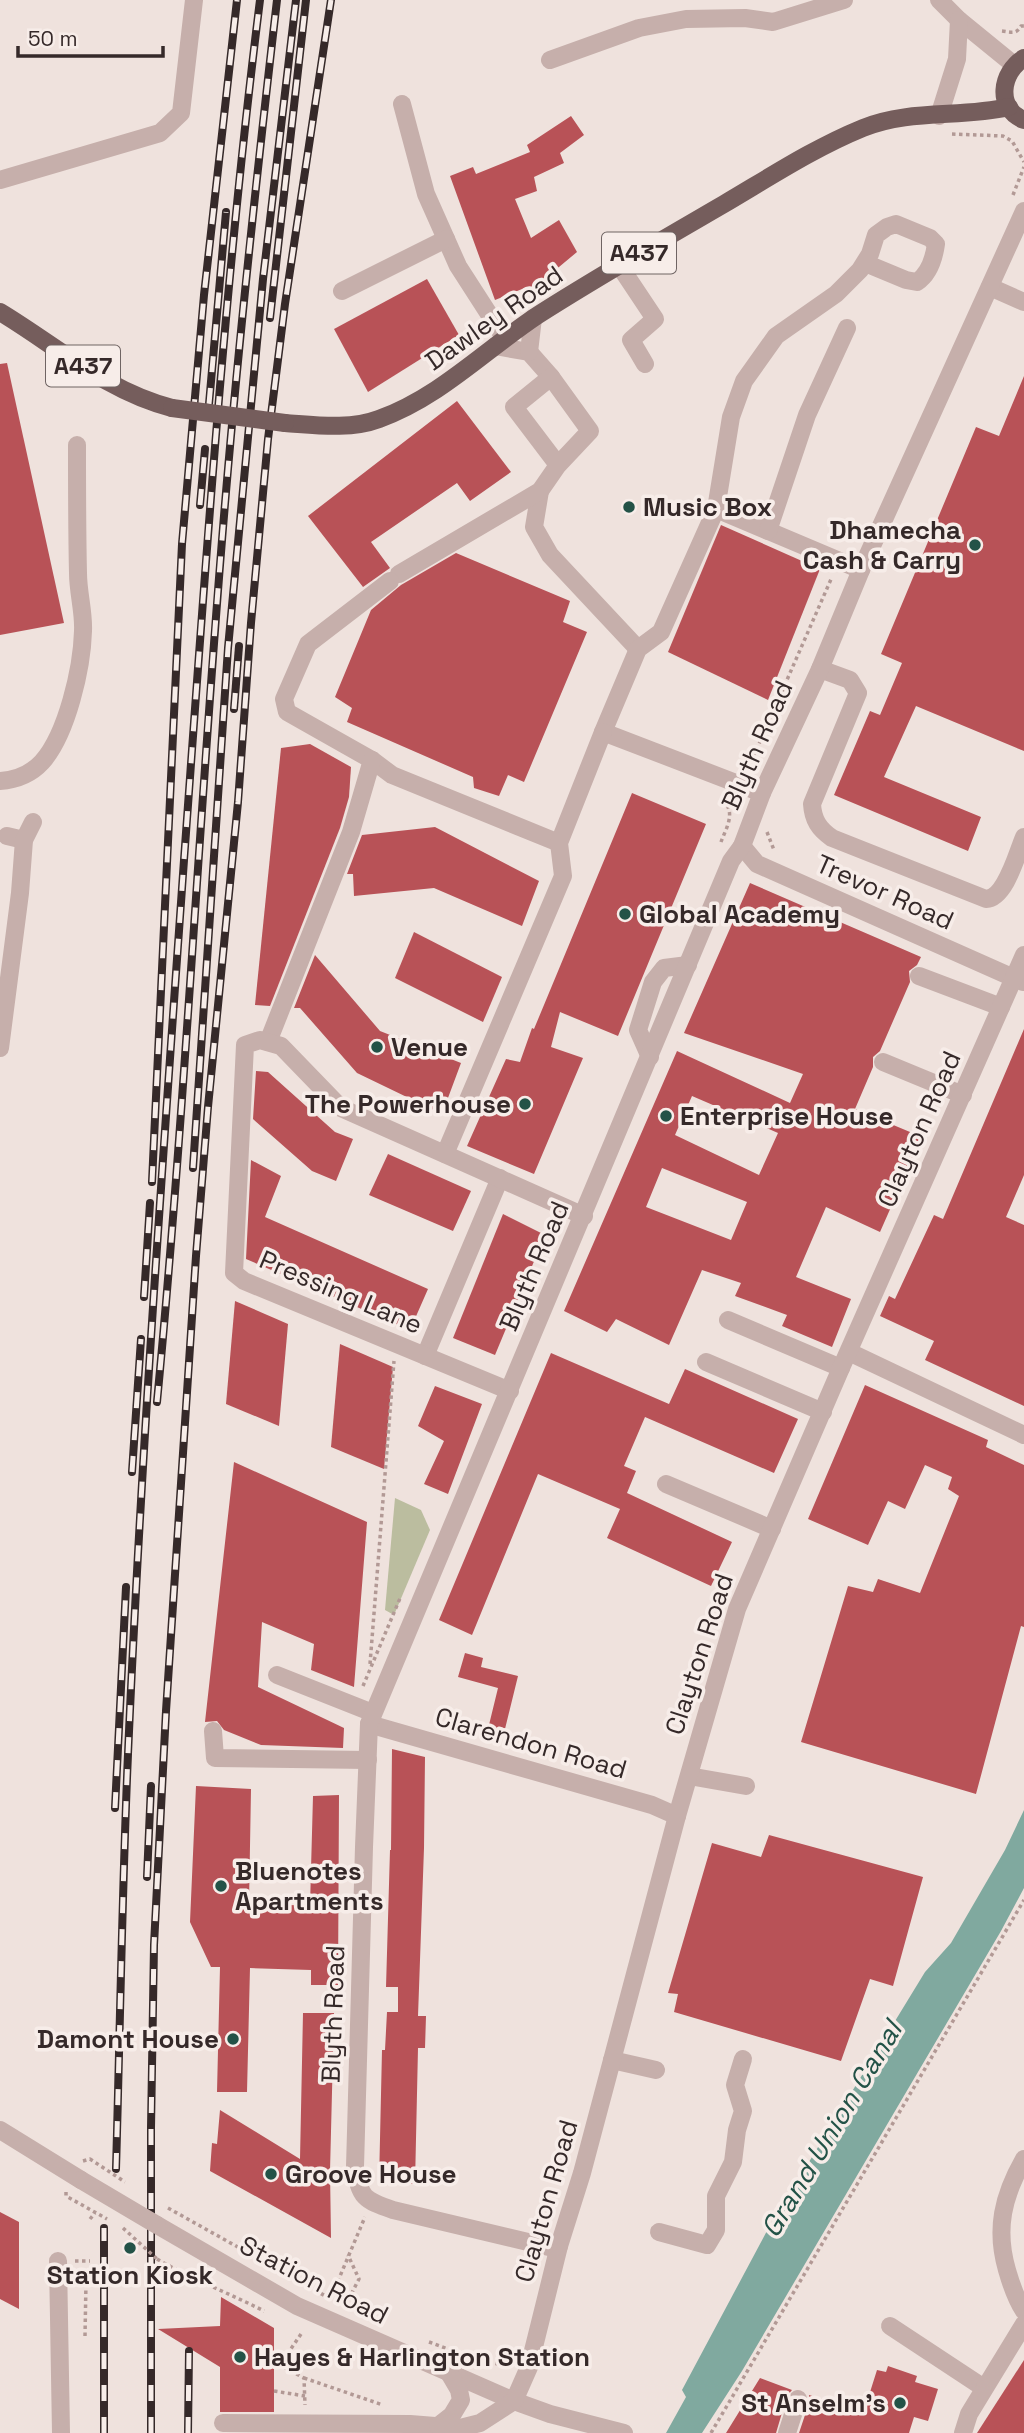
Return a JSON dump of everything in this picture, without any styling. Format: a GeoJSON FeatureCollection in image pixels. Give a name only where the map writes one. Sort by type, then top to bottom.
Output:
{"type":"FeatureCollection","features":[{"type":"Feature","properties":{"kind":"main road"},"geometry":{"type":"LineString","coordinates":[[1019,61],[1006,79],[1004,93],[1009,107],[1024,120]]}},
{"type":"Feature","properties":{"kind":"main road","name":"Dawley Road"},"geometry":{"type":"LineString","coordinates":[[0,312],[113,387],[144,401],[172,408],[285,423],[330,426],[376,421],[437,390],[533,318],[619,265],[828,144],[893,118],[987,112],[1009,107]]}},
{"type":"Feature","properties":{"kind":"street"},"geometry":{"type":"LineString","coordinates":[[0,180],[160,133],[181,113],[194,0]]}},
{"type":"Feature","properties":{"kind":"street"},"geometry":{"type":"LineString","coordinates":[[550,60],[639,28],[686,19],[745,18],[774,22],[844,0]]}},
{"type":"Feature","properties":{"kind":"street"},"geometry":{"type":"LineString","coordinates":[[939,0],[959,20],[1019,61]]}},
{"type":"Feature","properties":{"kind":"street"},"geometry":{"type":"LineString","coordinates":[[939,116],[957,59],[959,20]]}},
{"type":"Feature","properties":{"kind":"street"},"geometry":{"type":"LineString","coordinates":[[402,104],[426,194],[458,266],[500,342],[528,352],[551,377],[590,431],[558,465],[540,491],[394,578],[308,643],[284,699],[287,712],[373,760],[392,775],[559,843]]}},
{"type":"Feature","properties":{"kind":"street","name":"Blyth Road"},"geometry":{"type":"LineString","coordinates":[[371,2202],[359,2189],[355,2168],[368,1760],[367,1715],[510,1391],[731,861],[742,846],[762,793],[820,669],[861,570],[1024,211]]}},
{"type":"Feature","properties":{"kind":"street"},"geometry":{"type":"LineString","coordinates":[[342,290],[446,239]]}},
{"type":"Feature","properties":{"kind":"street"},"geometry":{"type":"LineString","coordinates":[[445,1154],[563,876],[559,843],[603,732],[638,649],[661,632],[716,509],[731,417],[744,381],[776,336],[836,294],[865,263]]}},
{"type":"Feature","properties":{"kind":"street"},"geometry":{"type":"LineString","coordinates":[[619,265],[655,319],[631,340],[645,363]]}},
{"type":"Feature","properties":{"kind":"street"},"geometry":{"type":"LineString","coordinates":[[990,287],[1024,302]]}},
{"type":"Feature","properties":{"kind":"street"},"geometry":{"type":"LineString","coordinates":[[528,352],[533,318]]}},
{"type":"Feature","properties":{"kind":"street"},"geometry":{"type":"LineString","coordinates":[[768,531],[807,415],[846,328]]}},
{"type":"Feature","properties":{"kind":"street"},"geometry":{"type":"LineString","coordinates":[[551,377],[514,407],[558,465]]}},
{"type":"Feature","properties":{"kind":"street"},"geometry":{"type":"LineString","coordinates":[[0,781],[23,777],[42,763],[69,709],[79,671],[83,630],[78,584],[77,445]]}},
{"type":"Feature","properties":{"kind":"street"},"geometry":{"type":"LineString","coordinates":[[540,491],[534,527],[550,555],[638,649]]}},
{"type":"Feature","properties":{"kind":"street"},"geometry":{"type":"LineString","coordinates":[[716,509],[861,570]]}},
{"type":"Feature","properties":{"kind":"street"},"geometry":{"type":"LineString","coordinates":[[820,669],[850,680],[858,693],[811,804],[814,818],[821,830],[832,838],[986,899],[993,898],[1002,890],[1024,837]]}},
{"type":"Feature","properties":{"kind":"street"},"geometry":{"type":"LineString","coordinates":[[603,732],[762,793]]}},
{"type":"Feature","properties":{"kind":"street"},"geometry":{"type":"LineString","coordinates":[[373,760],[351,832],[268,1042],[281,1046],[341,1108],[584,1216]]}},
{"type":"Feature","properties":{"kind":"street"},"geometry":{"type":"LineString","coordinates":[[0,1048],[20,893],[15,838],[33,822]]}},
{"type":"Feature","properties":{"kind":"street","name":"Trevor Road"},"geometry":{"type":"LineString","coordinates":[[742,846],[757,864],[1019,980]]}},
{"type":"Feature","properties":{"kind":"street","name":"Clayton Road"},"geometry":{"type":"LineString","coordinates":[[514,2401],[529,2367],[559,2246],[582,2173],[677,1816],[737,1609],[1001,1007],[1019,980],[1024,955]]}},
{"type":"Feature","properties":{"kind":"street"},"geometry":{"type":"LineString","coordinates":[[650,1057],[638,1030],[653,982],[664,968],[688,965]]}},
{"type":"Feature","properties":{"kind":"street"},"geometry":{"type":"LineString","coordinates":[[919,976],[1001,1007]]}},
{"type":"Feature","properties":{"kind":"street","name":"Pressing Lane"},"geometry":{"type":"LineString","coordinates":[[268,1042],[260,1040],[245,1045],[234,1273],[244,1281],[510,1391]]}},
{"type":"Feature","properties":{"kind":"street"},"geometry":{"type":"LineString","coordinates":[[883,1062],[963,1095]]}},
{"type":"Feature","properties":{"kind":"street"},"geometry":{"type":"LineString","coordinates":[[425,1356],[500,1178]]}},
{"type":"Feature","properties":{"kind":"street"},"geometry":{"type":"LineString","coordinates":[[728,1320],[845,1360],[1024,1435]]}},
{"type":"Feature","properties":{"kind":"street"},"geometry":{"type":"LineString","coordinates":[[706,1362],[822,1412]]}},
{"type":"Feature","properties":{"kind":"street"},"geometry":{"type":"LineString","coordinates":[[666,1484],[772,1529]]}},
{"type":"Feature","properties":{"kind":"street","name":"Clarendon Road"},"geometry":{"type":"LineString","coordinates":[[276,1675],[367,1715],[652,1805],[677,1816]]}},
{"type":"Feature","properties":{"kind":"street"},"geometry":{"type":"LineString","coordinates":[[213,1731],[215,1758],[368,1760]]}},
{"type":"Feature","properties":{"kind":"street"},"geometry":{"type":"LineString","coordinates":[[689,1776],[746,1786]]}},
{"type":"Feature","properties":{"kind":"street"},"geometry":{"type":"LineString","coordinates":[[659,2232],[707,2245],[716,2230],[716,2196],[733,2162],[737,2130],[743,2111],[735,2085],[743,2059]]}},
{"type":"Feature","properties":{"kind":"street"},"geometry":{"type":"LineString","coordinates":[[612,2060],[656,2070]]}},
{"type":"Feature","properties":{"kind":"street","name":"Station Road"},"geometry":{"type":"LineString","coordinates":[[0,2130],[89,2186],[284,2299],[514,2401],[550,2414],[624,2433]]}},
{"type":"Feature","properties":{"kind":"street"},"geometry":{"type":"LineString","coordinates":[[1024,2159],[1005,2198],[1000,2228],[1007,2270],[1024,2311]]}},
{"type":"Feature","properties":{"kind":"street"},"geometry":{"type":"LineString","coordinates":[[371,2202],[393,2210],[536,2244],[559,2246]]}},
{"type":"Feature","properties":{"kind":"street"},"geometry":{"type":"LineString","coordinates":[[58,2261],[61,2433]]}},
{"type":"Feature","properties":{"kind":"street"},"geometry":{"type":"LineString","coordinates":[[963,2433],[969,2414],[1024,2324]]}},
{"type":"Feature","properties":{"kind":"street"},"geometry":{"type":"LineString","coordinates":[[890,2326],[984,2388]]}},
{"type":"Feature","properties":{"kind":"street"},"geometry":{"type":"LineString","coordinates":[[438,2426],[452,2415],[461,2400],[459,2390],[449,2373]]}},
{"type":"Feature","properties":{"kind":"street"},"geometry":{"type":"LineString","coordinates":[[788,2433],[797,2399]]}},
{"type":"Feature","properties":{"kind":"street"},"geometry":{"type":"LineString","coordinates":[[223,2423],[438,2426],[470,2429],[514,2401]]}},
{"type":"Feature","properties":{"kind":"path"},"geometry":{"type":"LineString","coordinates":[[1003,31],[1013,33],[1024,26]]}},
{"type":"Feature","properties":{"kind":"path"},"geometry":{"type":"LineString","coordinates":[[952,134],[1003,136],[1012,141],[1024,162]]}},
{"type":"Feature","properties":{"kind":"path"},"geometry":{"type":"LineString","coordinates":[[768,827],[769,842],[778,855]]}},
{"type":"Feature","properties":{"kind":"path"},"geometry":{"type":"LineString","coordinates":[[369,1670],[396,1344]]}},
{"type":"Feature","properties":{"kind":"path"},"geometry":{"type":"LineString","coordinates":[[367,1715],[362,1689],[406,1585]]}},
{"type":"Feature","properties":{"kind":"path"},"geometry":{"type":"LineString","coordinates":[[711,2433],[1024,1900]]}},
{"type":"Feature","properties":{"kind":"path"},"geometry":{"type":"LineString","coordinates":[[81,2162],[90,2160],[127,2184]]}},
{"type":"Feature","properties":{"kind":"path"},"geometry":{"type":"LineString","coordinates":[[66,2189],[66,2196],[108,2219]]}},
{"type":"Feature","properties":{"kind":"path"},"geometry":{"type":"LineString","coordinates":[[335,2288],[371,2202]]}},
{"type":"Feature","properties":{"kind":"path"},"geometry":{"type":"LineString","coordinates":[[163,2206],[332,2300]]}},
{"type":"Feature","properties":{"kind":"path"},"geometry":{"type":"LineString","coordinates":[[90,2220],[95,2213]]}},
{"type":"Feature","properties":{"kind":"path"},"geometry":{"type":"LineString","coordinates":[[129,2234],[157,2259],[183,2274],[219,2288],[264,2311]]}},
{"type":"Feature","properties":{"kind":"path"},"geometry":{"type":"LineString","coordinates":[[348,2255],[359,2279],[350,2297]]}},
{"type":"Feature","properties":{"kind":"path"},"geometry":{"type":"LineString","coordinates":[[85,2336],[86,2282]]}},
{"type":"Feature","properties":{"kind":"path"},"geometry":{"type":"LineString","coordinates":[[302,2334],[280,2365],[304,2378],[392,2407]]}},
{"type":"Feature","properties":{"kind":"path"},"geometry":{"type":"LineString","coordinates":[[418,2338],[482,2362],[499,2364],[515,2354],[517,2348]]}},
{"type":"Feature","properties":{"kind":"path"},"geometry":{"type":"LineString","coordinates":[[304,2378],[309,2426]]}},
{"type":"Feature","properties":{"kind":"path"},"geometry":{"type":"LineString","coordinates":[[274,2391],[304,2396]]}},
{"type":"Feature","properties":{"kind":"green space"},"geometry":{"type":"Polygon","coordinates":[[[395,1498],[421,1510],[430,1530],[394,1615],[385,1610],[395,1498]]]}},
{"type":"Feature","properties":{"kind":"water","name":"Grand Union Canal"},"geometry":{"type":"Polygon","coordinates":[[[1024,1810],[1024,1888],[1001,1931],[742,2371],[702,2433],[666,2433],[686,2397],[682,2390],[768,2229],[925,1972],[951,1943],[1005,1850],[1024,1810]]]}},
{"type":"Feature","properties":{"kind":"building"},"geometry":{"type":"Polygon","coordinates":[[[571,116],[584,135],[560,153],[564,163],[534,177],[537,191],[515,199],[531,238],[559,220],[577,252],[529,292],[527,287],[495,300],[450,176],[473,167],[476,174],[530,152],[527,145],[571,116]]]}},
{"type":"Feature","properties":{"kind":"building"},"geometry":{"type":"Polygon","coordinates":[[[427,279],[459,335],[368,392],[334,329],[427,279]]]}},
{"type":"Feature","properties":{"kind":"building"},"geometry":{"type":"Polygon","coordinates":[[[7,363],[64,623],[0,635],[0,364],[7,363]]]}},
{"type":"Feature","properties":{"kind":"building","name":"Dhamecha Cash & Carry"},"geometry":{"type":"Polygon","coordinates":[[[1024,376],[1024,751],[916,706],[884,777],[981,817],[968,851],[834,795],[870,711],[880,715],[902,663],[881,654],[976,427],[999,436],[1024,376]]]}},
{"type":"Feature","properties":{"kind":"building"},"geometry":{"type":"Polygon","coordinates":[[[457,401],[511,472],[470,501],[457,483],[371,542],[390,568],[363,587],[308,516],[457,401]]]}},
{"type":"Feature","properties":{"kind":"building"},"geometry":{"type":"Polygon","coordinates":[[[721,525],[820,569],[768,700],[668,652],[721,525]]]}},
{"type":"Feature","properties":{"kind":"building"},"geometry":{"type":"Polygon","coordinates":[[[456,553],[570,601],[563,622],[587,632],[524,782],[508,775],[499,796],[474,788],[473,777],[347,722],[352,708],[335,697],[371,610],[401,585],[456,553]]]}},
{"type":"Feature","properties":{"kind":"building"},"geometry":{"type":"Polygon","coordinates":[[[310,744],[351,767],[349,797],[340,828],[270,1006],[255,1005],[281,748],[310,744]]]}},
{"type":"Feature","properties":{"kind":"building","name":"Global Academy"},"geometry":{"type":"Polygon","coordinates":[[[632,793],[706,824],[618,1036],[560,1012],[551,1047],[583,1058],[534,1174],[467,1146],[506,1059],[520,1062],[632,793]]]}},
{"type":"Feature","properties":{"kind":"building"},"geometry":{"type":"Polygon","coordinates":[[[435,827],[539,881],[522,926],[434,888],[354,896],[353,874],[347,874],[362,835],[435,827]]]}},
{"type":"Feature","properties":{"kind":"building","name":"Enterprise House"},"geometry":{"type":"Polygon","coordinates":[[[750,883],[921,957],[917,965],[909,971],[910,982],[880,1051],[873,1057],[873,1067],[855,1109],[922,1137],[880,1232],[826,1207],[796,1277],[851,1299],[832,1347],[782,1326],[787,1315],[735,1296],[741,1283],[702,1270],[669,1345],[616,1319],[607,1332],[564,1311],[677,1051],[790,1103],[803,1074],[684,1033],[750,883]],[[692,1096],[675,1135],[759,1175],[778,1133],[692,1096]],[[662,1168],[646,1207],[731,1240],[747,1202],[662,1168]]]}},
{"type":"Feature","properties":{"kind":"building"},"geometry":{"type":"Polygon","coordinates":[[[414,932],[502,977],[483,1022],[395,978],[414,932]]]}},
{"type":"Feature","properties":{"kind":"building","name":"Venue"},"geometry":{"type":"Polygon","coordinates":[[[315,955],[380,1031],[461,1063],[442,1114],[357,1073],[300,1008],[294,1008],[315,955]]]}},
{"type":"Feature","properties":{"kind":"building"},"geometry":{"type":"Polygon","coordinates":[[[1024,1029],[1024,1175],[1006,1217],[1024,1225],[1024,1406],[925,1360],[934,1341],[880,1316],[889,1296],[895,1299],[934,1215],[943,1219],[1024,1029]]]}},
{"type":"Feature","properties":{"kind":"building"},"geometry":{"type":"Polygon","coordinates":[[[256,1071],[268,1072],[335,1132],[353,1139],[336,1181],[312,1171],[253,1119],[256,1071]]]}},
{"type":"Feature","properties":{"kind":"building"},"geometry":{"type":"Polygon","coordinates":[[[388,1154],[471,1191],[453,1231],[369,1195],[388,1154]]]}},
{"type":"Feature","properties":{"kind":"building"},"geometry":{"type":"Polygon","coordinates":[[[251,1160],[281,1176],[265,1217],[428,1289],[410,1330],[246,1259],[251,1160]]]}},
{"type":"Feature","properties":{"kind":"building"},"geometry":{"type":"Polygon","coordinates":[[[503,1214],[545,1235],[495,1355],[453,1338],[503,1214]]]}},
{"type":"Feature","properties":{"kind":"building"},"geometry":{"type":"Polygon","coordinates":[[[235,1301],[288,1324],[279,1426],[226,1404],[235,1301]]]}},
{"type":"Feature","properties":{"kind":"building"},"geometry":{"type":"Polygon","coordinates":[[[340,1344],[393,1367],[384,1469],[331,1447],[340,1344]]]}},
{"type":"Feature","properties":{"kind":"building"},"geometry":{"type":"Polygon","coordinates":[[[551,1353],[669,1404],[685,1369],[798,1419],[774,1473],[645,1417],[624,1466],[636,1471],[627,1493],[732,1542],[711,1586],[607,1538],[620,1509],[538,1474],[472,1635],[439,1620],[551,1353]]]}},
{"type":"Feature","properties":{"kind":"building"},"geometry":{"type":"Polygon","coordinates":[[[865,1385],[988,1440],[986,1447],[1024,1465],[1024,1627],[1021,1626],[976,1794],[801,1742],[848,1586],[873,1592],[878,1579],[920,1593],[959,1496],[948,1489],[952,1477],[925,1465],[905,1509],[888,1501],[868,1545],[808,1519],[865,1385]]]}},
{"type":"Feature","properties":{"kind":"building"},"geometry":{"type":"Polygon","coordinates":[[[435,1386],[482,1404],[448,1494],[424,1484],[444,1441],[418,1426],[435,1386]]]}},
{"type":"Feature","properties":{"kind":"building"},"geometry":{"type":"Polygon","coordinates":[[[234,1462],[367,1522],[354,1687],[311,1670],[314,1644],[262,1622],[258,1687],[344,1728],[343,1748],[261,1745],[224,1730],[217,1721],[205,1722],[234,1462]]]}},
{"type":"Feature","properties":{"kind":"building"},"geometry":{"type":"Polygon","coordinates":[[[465,1653],[483,1658],[481,1667],[518,1676],[504,1733],[488,1729],[498,1688],[458,1677],[465,1653]]]}},
{"type":"Feature","properties":{"kind":"building"},"geometry":{"type":"Polygon","coordinates":[[[392,1749],[425,1757],[418,2016],[426,2016],[425,2048],[418,2048],[415,2184],[379,2183],[382,2050],[385,2050],[387,2012],[398,2012],[398,1987],[386,1987],[392,1749]]]}},
{"type":"Feature","properties":{"kind":"building","name":"Bluenotes Apartments"},"geometry":{"type":"Polygon","coordinates":[[[196,1786],[251,1789],[249,1903],[310,1906],[313,1796],[339,1795],[338,1985],[311,1985],[311,1970],[250,1968],[247,2092],[217,2092],[220,1967],[211,1967],[190,1922],[196,1786]]]}},
{"type":"Feature","properties":{"kind":"building"},"geometry":{"type":"Polygon","coordinates":[[[769,1835],[923,1877],[893,1986],[870,1979],[841,2061],[674,2012],[678,1994],[668,1993],[712,1843],[761,1857],[769,1835]]]}},
{"type":"Feature","properties":{"kind":"building","name":"Groove House"},"geometry":{"type":"Polygon","coordinates":[[[303,2013],[334,2013],[331,2238],[210,2171],[212,2143],[217,2144],[220,2110],[300,2159],[303,2013]]]}},
{"type":"Feature","properties":{"kind":"building"},"geometry":{"type":"Polygon","coordinates":[[[0,2212],[19,2222],[19,2309],[0,2299],[0,2212]]]}},
{"type":"Feature","properties":{"kind":"building","name":"Hayes & Harlington Station"},"geometry":{"type":"Polygon","coordinates":[[[221,2297],[274,2328],[274,2412],[220,2412],[220,2367],[158,2329],[220,2326],[221,2297]]]}},
{"type":"Feature","properties":{"kind":"building"},"geometry":{"type":"Polygon","coordinates":[[[1024,2360],[1024,2433],[977,2433],[1024,2360]]]}},
{"type":"Feature","properties":{"kind":"building","name":"St Anselm's"},"geometry":{"type":"Polygon","coordinates":[[[888,2366],[917,2376],[915,2382],[938,2389],[928,2421],[914,2417],[909,2433],[799,2433],[809,2395],[842,2405],[844,2401],[865,2408],[877,2370],[886,2372],[888,2366]]]}},
{"type":"Feature","properties":{"kind":"building"},"geometry":{"type":"Polygon","coordinates":[[[760,2378],[792,2390],[787,2396],[776,2433],[726,2433],[760,2378]]]}},
{"type":"Feature","properties":{"kind":"railway"},"geometry":{"type":"LineString","coordinates":[[152,1182],[182,544],[204,295],[237,0]]}},
{"type":"Feature","properties":{"kind":"railway"},"geometry":{"type":"LineString","coordinates":[[116,2169],[128,1754],[153,1307],[216,430],[260,0]]}},
{"type":"Feature","properties":{"kind":"railway"},"geometry":{"type":"LineString","coordinates":[[157,1402],[226,492],[277,0]]}},
{"type":"Feature","properties":{"kind":"railway"},"geometry":{"type":"LineString","coordinates":[[193,1168],[228,648],[263,279],[296,0]]}},
{"type":"Feature","properties":{"kind":"railway"},"geometry":{"type":"LineString","coordinates":[[270,318],[306,0]]}},
{"type":"Feature","properties":{"kind":"railway"},"geometry":{"type":"LineString","coordinates":[[151,2433],[154,1945],[166,1711],[196,1256],[268,439],[285,304],[331,0]]}},
{"type":"Feature","properties":{"kind":"railway"},"geometry":{"type":"LineString","coordinates":[[209,404],[226,212]]}},
{"type":"Feature","properties":{"kind":"railway"},"geometry":{"type":"LineString","coordinates":[[200,505],[205,449]]}},
{"type":"Feature","properties":{"kind":"railway"},"geometry":{"type":"LineString","coordinates":[[234,709],[239,646]]}},
{"type":"Feature","properties":{"kind":"railway"},"geometry":{"type":"LineString","coordinates":[[144,1297],[150,1203]]}},
{"type":"Feature","properties":{"kind":"railway"},"geometry":{"type":"LineString","coordinates":[[132,1472],[141,1339]]}},
{"type":"Feature","properties":{"kind":"railway"},"geometry":{"type":"LineString","coordinates":[[115,1808],[126,1587]]}},
{"type":"Feature","properties":{"kind":"railway"},"geometry":{"type":"LineString","coordinates":[[147,1877],[151,1786]]}},
{"type":"Feature","properties":{"kind":"railway"},"geometry":{"type":"LineString","coordinates":[[104,2228],[104,2433]]}},
{"type":"Feature","properties":{"kind":"railway"},"geometry":{"type":"LineString","coordinates":[[188,2433],[189,2351]]}},
{"type":"Feature","properties":{"kind":"place","name":"Music Box"},"geometry":{"type":"Point","coordinates":[629,507]}},
{"type":"Feature","properties":{"kind":"place","name":"Dhamecha Cash & Carry"},"geometry":{"type":"Point","coordinates":[975,545]}},
{"type":"Feature","properties":{"kind":"place","name":"Global Academy"},"geometry":{"type":"Point","coordinates":[625,914]}},
{"type":"Feature","properties":{"kind":"place","name":"Venue"},"geometry":{"type":"Point","coordinates":[377,1047]}},
{"type":"Feature","properties":{"kind":"place","name":"The Powerhouse"},"geometry":{"type":"Point","coordinates":[525,1104]}},
{"type":"Feature","properties":{"kind":"place","name":"Enterprise House"},"geometry":{"type":"Point","coordinates":[666,1116]}},
{"type":"Feature","properties":{"kind":"place","name":"Bluenotes Apartments"},"geometry":{"type":"Point","coordinates":[221,1886]}},
{"type":"Feature","properties":{"kind":"place","name":"Damont House"},"geometry":{"type":"Point","coordinates":[233,2039]}},
{"type":"Feature","properties":{"kind":"place","name":"Groove House"},"geometry":{"type":"Point","coordinates":[271,2174]}},
{"type":"Feature","properties":{"kind":"place","name":"Station Kiosk"},"geometry":{"type":"Point","coordinates":[130,2248]}},
{"type":"Feature","properties":{"kind":"place","name":"Hayes & Harlington Station"},"geometry":{"type":"Point","coordinates":[240,2357]}},
{"type":"Feature","properties":{"kind":"place","name":"St Anselm's"},"geometry":{"type":"Point","coordinates":[900,2403]}}]}
